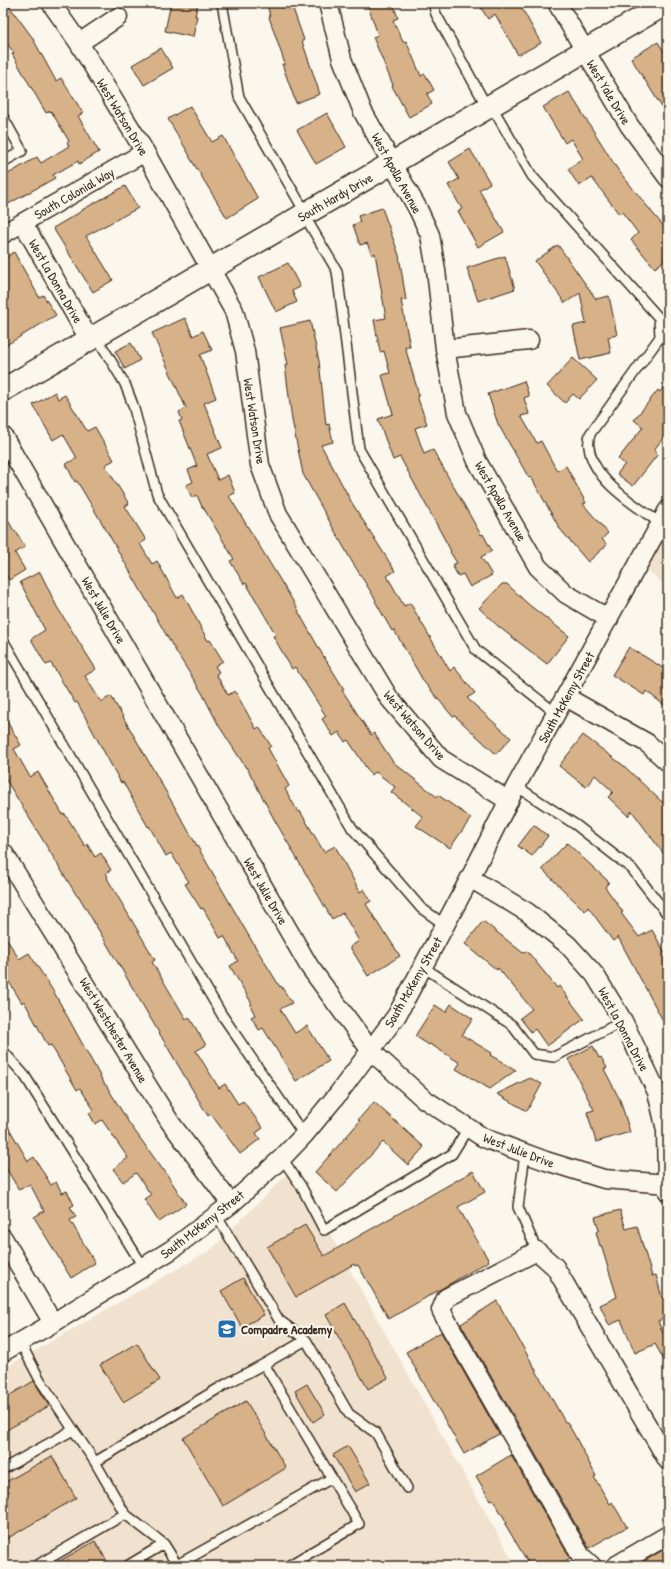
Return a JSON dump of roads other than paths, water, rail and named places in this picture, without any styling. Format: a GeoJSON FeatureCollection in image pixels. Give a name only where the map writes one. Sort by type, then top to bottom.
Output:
{"type":"FeatureCollection","features":[{"type":"Feature","properties":{"kind":"street","name":"West Watson Drive"},"geometry":{"type":"LineString","coordinates":[[51,3],[79,43],[144,152],[234,311],[244,351],[260,465],[278,514],[389,698],[441,759],[513,793]]}},
{"type":"Feature","properties":{"kind":"street","name":"West Apollo Avenue"},"geometry":{"type":"LineString","coordinates":[[328,3],[342,59],[363,112],[418,209],[430,235],[436,270],[445,349],[458,413],[477,461],[538,567],[566,594],[608,618]]}},
{"type":"Feature","properties":{"kind":"street","name":"West Yale Drive"},"geometry":{"type":"LineString","coordinates":[[557,3],[629,125],[668,178]]}},
{"type":"Feature","properties":{"kind":"street","name":"South Hardy Drive"},"geometry":{"type":"LineString","coordinates":[[3,390],[668,3]]}},
{"type":"Feature","properties":{"kind":"street"},"geometry":{"type":"LineString","coordinates":[[79,43],[118,17]]}},
{"type":"Feature","properties":{"kind":"street","name":"South Colonial Way"},"geometry":{"type":"LineString","coordinates":[[3,234],[144,152]]}},
{"type":"Feature","properties":{"kind":"street","name":"West La Donna Drive"},"geometry":{"type":"LineString","coordinates":[[23,223],[93,337]]}},
{"type":"Feature","properties":{"kind":"street"},"geometry":{"type":"LineString","coordinates":[[445,349],[528,340]]}},
{"type":"Feature","properties":{"kind":"street","name":"West Julie Drive"},"geometry":{"type":"LineString","coordinates":[[3,436],[309,966],[371,1051],[424,1099],[484,1138],[525,1154],[604,1179],[668,1187]]}},
{"type":"Feature","properties":{"kind":"street","name":"South McKemy Street"},"geometry":{"type":"LineString","coordinates":[[3,1352],[144,1268],[171,1250],[231,1204],[282,1158],[304,1135],[371,1051],[396,1015],[423,967],[513,793],[664,517]]}},
{"type":"Feature","properties":{"kind":"street"},"geometry":{"type":"LineString","coordinates":[[566,697],[647,743],[668,762]]}},
{"type":"Feature","properties":{"kind":"street","name":"West Westchester Avenue"},"geometry":{"type":"LineString","coordinates":[[3,852],[170,1122],[231,1204]]}},
{"type":"Feature","properties":{"kind":"street","name":"West la Donna Drive"},"geometry":{"type":"LineString","coordinates":[[470,878],[527,912],[568,945],[595,976],[622,1021],[657,1092],[666,1130],[668,1187]]}},
{"type":"Feature","properties":{"kind":"street"},"geometry":{"type":"LineString","coordinates":[[3,1238],[53,1323]]}},
{"type":"Feature","properties":{"kind":"street"},"geometry":{"type":"LineString","coordinates":[[592,1566],[581,1556],[441,1310],[446,1298],[538,1251],[555,1267],[668,1461]]}},
{"type":"Feature","properties":{"kind":"street"},"geometry":{"type":"LineString","coordinates":[[615,1566],[668,1534]]}},
{"type":"Feature","properties":{"kind":"lane"},"geometry":{"type":"LineString","coordinates":[[222,3],[239,97],[337,271],[359,450],[476,650],[557,714]]}},
{"type":"Feature","properties":{"kind":"lane"},"geometry":{"type":"LineString","coordinates":[[433,3],[436,14],[489,106],[532,176],[659,318],[660,337],[590,434],[589,447],[595,464],[611,486],[664,517]]}},
{"type":"Feature","properties":{"kind":"lane"},"geometry":{"type":"LineString","coordinates":[[3,117],[22,151],[3,162]]}},
{"type":"Feature","properties":{"kind":"lane"},"geometry":{"type":"LineString","coordinates":[[93,337],[125,384],[133,405],[157,494],[352,828],[421,908],[445,925]]}},
{"type":"Feature","properties":{"kind":"lane"},"geometry":{"type":"LineString","coordinates":[[3,640],[222,1015],[304,1135]]}},
{"type":"Feature","properties":{"kind":"lane"},"geometry":{"type":"LineString","coordinates":[[513,793],[576,824],[632,869],[668,915]]}},
{"type":"Feature","properties":{"kind":"lane"},"geometry":{"type":"LineString","coordinates":[[423,967],[512,1025],[534,1054],[554,1057],[622,1021]]}},
{"type":"Feature","properties":{"kind":"lane"},"geometry":{"type":"LineString","coordinates":[[3,1051],[25,1076],[144,1268]]}},
{"type":"Feature","properties":{"kind":"lane"},"geometry":{"type":"LineString","coordinates":[[282,1158],[301,1186],[324,1230],[452,1154],[468,1128]]}},
{"type":"Feature","properties":{"kind":"lane"},"geometry":{"type":"LineString","coordinates":[[525,1154],[518,1206],[538,1251]]}},
{"type":"Feature","properties":{"kind":"lane"},"geometry":{"type":"LineString","coordinates":[[216,1215],[279,1320],[306,1340],[349,1414],[376,1433],[407,1488]]}},
{"type":"Feature","properties":{"kind":"lane"},"geometry":{"type":"LineString","coordinates":[[95,1462],[226,1384],[306,1340]]}},
{"type":"Feature","properties":{"kind":"lane"},"geometry":{"type":"LineString","coordinates":[[20,1342],[40,1380],[95,1462],[125,1514],[164,1544],[177,1565],[332,1478]]}},
{"type":"Feature","properties":{"kind":"lane"},"geometry":{"type":"LineString","coordinates":[[264,1364],[359,1524],[288,1566]]}},
{"type":"Feature","properties":{"kind":"lane"},"geometry":{"type":"LineString","coordinates":[[3,1469],[73,1430]]}},
{"type":"Feature","properties":{"kind":"lane"},"geometry":{"type":"LineString","coordinates":[[36,1566],[125,1514]]}},
{"type":"Feature","properties":{"kind":"lane"},"geometry":{"type":"LineString","coordinates":[[127,1566],[164,1544]]}},
{"type":"Feature","properties":{"kind":"place","name":"Compadre Academy"},"geometry":{"type":"Point","coordinates":[227,1329]}}]}
